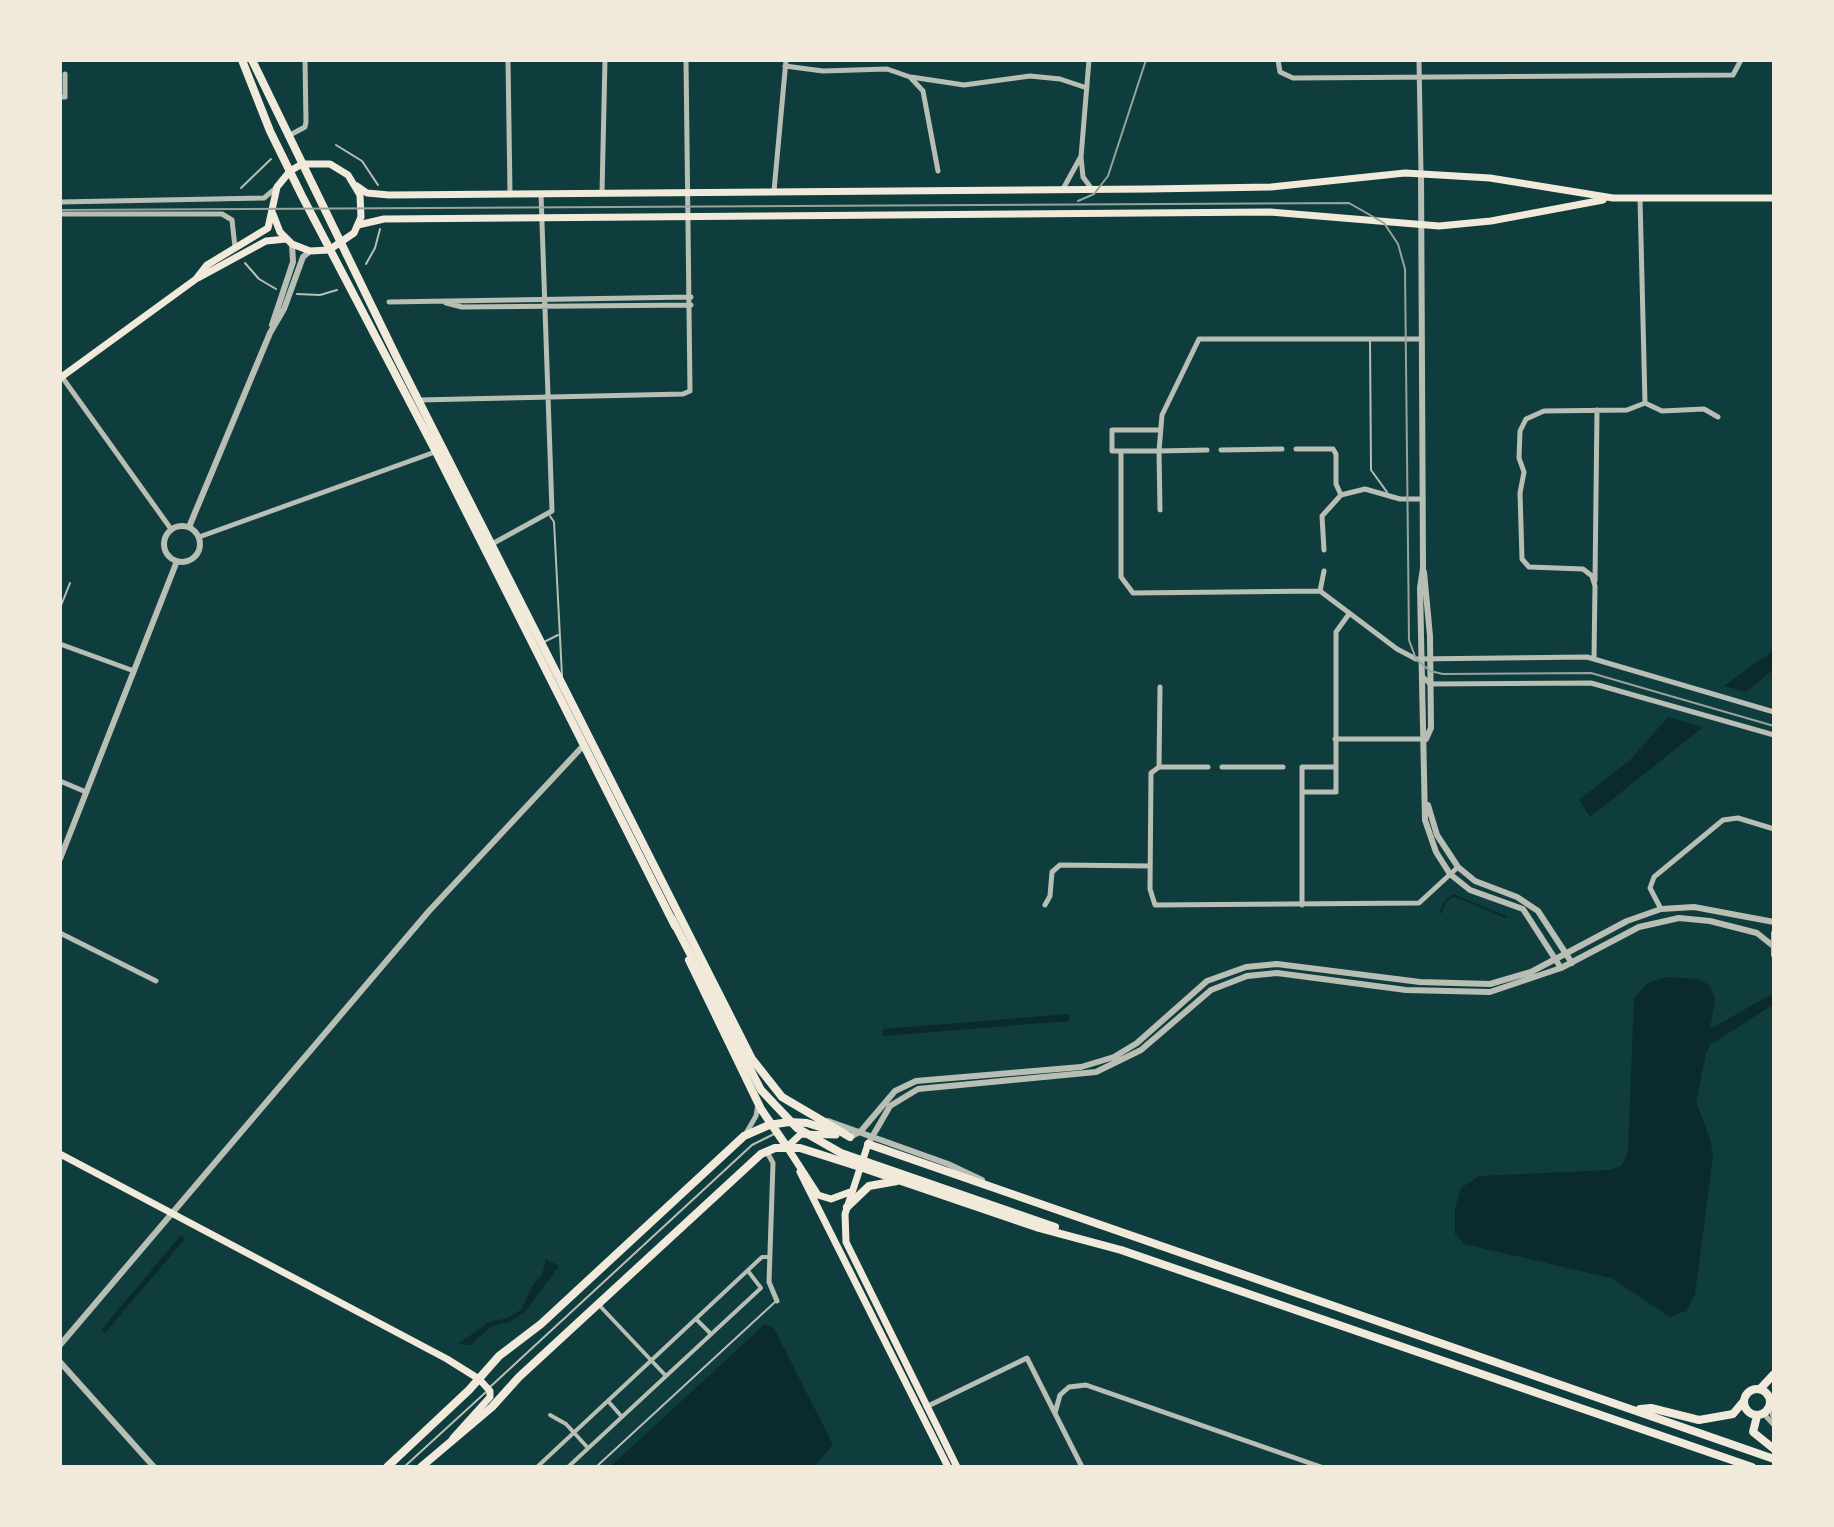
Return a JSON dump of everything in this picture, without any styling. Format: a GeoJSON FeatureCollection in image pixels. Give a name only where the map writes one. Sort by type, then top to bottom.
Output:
{"type":"FeatureCollection","features":[{"type":"Feature","properties":{"kind":"main road"},"geometry":{"type":"LineString","coordinates":[[242,60],[290,171],[329,250],[436,452],[672,919],[761,1090],[797,1128],[841,1153],[1752,1467]]}},
{"type":"Feature","properties":{"kind":"main road"},"geometry":{"type":"LineString","coordinates":[[252,60],[418,400],[752,1059],[773,1089],[793,1105],[850,1137]]}},
{"type":"Feature","properties":{"kind":"main road"},"geometry":{"type":"LineString","coordinates":[[196,279],[207,265],[268,228],[277,187],[290,171],[302,164],[316,162],[337,166],[367,193],[384,194],[1271,187],[1372,174],[1421,173],[1490,178],[1560,192],[1613,198],[1774,198]]}},
{"type":"Feature","properties":{"kind":"main road"},"geometry":{"type":"LineString","coordinates":[[61,377],[196,279],[266,241],[289,242],[310,251],[329,250],[342,244],[358,225],[362,205],[357,186]]}},
{"type":"Feature","properties":{"kind":"main road"},"geometry":{"type":"LineString","coordinates":[[358,225],[374,219],[1270,212],[1421,226],[1491,221],[1613,198]]}},
{"type":"Feature","properties":{"kind":"main road"},"geometry":{"type":"LineString","coordinates":[[273,214],[289,242]]}},
{"type":"Feature","properties":{"kind":"main road"},"geometry":{"type":"LineString","coordinates":[[672,919],[769,1125],[787,1147],[948,1467]]}},
{"type":"Feature","properties":{"kind":"main road"},"geometry":{"type":"LineString","coordinates":[[387,1467],[508,1348],[541,1324],[744,1136],[769,1125],[800,1121],[850,1137]]}},
{"type":"Feature","properties":{"kind":"main road"},"geometry":{"type":"LineString","coordinates":[[787,1147],[806,1133],[869,1139],[988,1184],[1774,1459]]}},
{"type":"Feature","properties":{"kind":"main road"},"geometry":{"type":"LineString","coordinates":[[869,1139],[843,1223],[850,1252],[957,1467]]}},
{"type":"Feature","properties":{"kind":"main road"},"geometry":{"type":"LineString","coordinates":[[421,1467],[492,1407],[515,1380],[597,1303],[766,1151],[787,1147],[810,1150],[1039,1228],[1101,1243]]}},
{"type":"Feature","properties":{"kind":"main road"},"geometry":{"type":"LineString","coordinates":[[60,1154],[447,1359],[479,1379],[489,1389],[490,1397],[452,1440]]}},
{"type":"Feature","properties":{"kind":"main road"},"geometry":{"type":"LineString","coordinates":[[800,1172],[824,1198],[839,1198],[852,1190]]}},
{"type":"Feature","properties":{"kind":"main road"},"geometry":{"type":"LineString","coordinates":[[847,1207],[869,1186],[900,1181]]}},
{"type":"Feature","properties":{"kind":"main road"},"geometry":{"type":"LineString","coordinates":[[1638,1410],[1651,1408],[1699,1420],[1733,1414],[1749,1391],[1760,1389],[1774,1374]]}},
{"type":"Feature","properties":{"kind":"main road"},"geometry":{"type":"LineString","coordinates":[[1760,1389],[1768,1394],[1753,1432],[1774,1449]]}},
{"type":"Feature","properties":{"kind":"main road"},"geometry":{"type":"LineString","coordinates":[[1743,1402],[1748,1413],[1763,1412]]}},
{"type":"Feature","properties":{"kind":"street"},"geometry":{"type":"LineString","coordinates":[[289,136],[305,127],[305,60]]}},
{"type":"Feature","properties":{"kind":"street"},"geometry":{"type":"LineString","coordinates":[[508,60],[510,193]]}},
{"type":"Feature","properties":{"kind":"street"},"geometry":{"type":"LineString","coordinates":[[602,193],[605,60]]}},
{"type":"Feature","properties":{"kind":"street"},"geometry":{"type":"LineString","coordinates":[[418,400],[683,394],[690,391],[692,305],[686,60]]}},
{"type":"Feature","properties":{"kind":"street"},"geometry":{"type":"LineString","coordinates":[[1089,60],[1081,157],[1083,177],[1091,188]]}},
{"type":"Feature","properties":{"kind":"street"},"geometry":{"type":"LineString","coordinates":[[1278,60],[1280,72],[1293,78],[1733,75],[1741,60]]}},
{"type":"Feature","properties":{"kind":"street"},"geometry":{"type":"LineString","coordinates":[[1419,60],[1423,499],[1421,728],[1426,739]]}},
{"type":"Feature","properties":{"kind":"street"},"geometry":{"type":"LineString","coordinates":[[774,191],[786,63],[823,71],[887,69],[910,77],[964,85],[1030,76],[1060,79],[1087,88]]}},
{"type":"Feature","properties":{"kind":"street"},"geometry":{"type":"LineString","coordinates":[[60,97],[65,97],[65,74]]}},
{"type":"Feature","properties":{"kind":"street"},"geometry":{"type":"LineString","coordinates":[[910,77],[923,91],[938,171]]}},
{"type":"Feature","properties":{"kind":"street"},"geometry":{"type":"LineString","coordinates":[[1063,189],[1081,157]]}},
{"type":"Feature","properties":{"kind":"street"},"geometry":{"type":"LineString","coordinates":[[60,202],[264,198],[277,187]]}},
{"type":"Feature","properties":{"kind":"street"},"geometry":{"type":"LineString","coordinates":[[491,545],[549,515],[552,503],[541,193]]}},
{"type":"Feature","properties":{"kind":"street"},"geometry":{"type":"LineString","coordinates":[[1640,198],[1645,403]]}},
{"type":"Feature","properties":{"kind":"street"},"geometry":{"type":"LineString","coordinates":[[60,214],[215,213],[232,220],[235,247]]}},
{"type":"Feature","properties":{"kind":"street"},"geometry":{"type":"LineString","coordinates":[[189,527],[270,333],[293,262],[289,242]]}},
{"type":"Feature","properties":{"kind":"street"},"geometry":{"type":"LineString","coordinates":[[270,333],[284,309],[303,257],[310,251]]}},
{"type":"Feature","properties":{"kind":"street"},"geometry":{"type":"LineString","coordinates":[[389,302],[441,301],[462,307],[691,297]]}},
{"type":"Feature","properties":{"kind":"street"},"geometry":{"type":"LineString","coordinates":[[544,302],[692,305]]}},
{"type":"Feature","properties":{"kind":"street"},"geometry":{"type":"LineString","coordinates":[[1160,510],[1159,430],[1162,415],[1199,339],[1422,339]]}},
{"type":"Feature","properties":{"kind":"street"},"geometry":{"type":"LineString","coordinates":[[61,377],[171,529]]}},
{"type":"Feature","properties":{"kind":"street"},"geometry":{"type":"LineString","coordinates":[[1595,586],[1588,572],[1560,567],[1529,567],[1522,559],[1522,423],[1544,411],[1627,410],[1645,403],[1662,411],[1704,409],[1718,417]]}},
{"type":"Feature","properties":{"kind":"street"},"geometry":{"type":"LineString","coordinates":[[1594,659],[1597,410]]}},
{"type":"Feature","properties":{"kind":"street"},"geometry":{"type":"LineString","coordinates":[[1159,430],[1112,430],[1112,451],[1207,450]]}},
{"type":"Feature","properties":{"kind":"street"},"geometry":{"type":"LineString","coordinates":[[1221,450],[1282,449]]}},
{"type":"Feature","properties":{"kind":"street"},"geometry":{"type":"LineString","coordinates":[[1296,449],[1333,449],[1336,454],[1336,484],[1341,495]]}},
{"type":"Feature","properties":{"kind":"street"},"geometry":{"type":"LineString","coordinates":[[1121,451],[1121,577],[1133,593],[1320,591],[1403,653],[1421,659],[1594,659],[1774,712]]}},
{"type":"Feature","properties":{"kind":"street"},"geometry":{"type":"LineString","coordinates":[[199,537],[436,452]]}},
{"type":"Feature","properties":{"kind":"street"},"geometry":{"type":"LineString","coordinates":[[1324,550],[1322,516],[1341,495],[1365,489],[1389,497],[1423,499]]}},
{"type":"Feature","properties":{"kind":"street"},"geometry":{"type":"LineString","coordinates":[[177,561],[164,548],[165,537],[171,529],[189,527]]}},
{"type":"Feature","properties":{"kind":"street"},"geometry":{"type":"LineString","coordinates":[[177,561],[194,558],[200,548],[199,537],[189,527]]}},
{"type":"Feature","properties":{"kind":"street"},"geometry":{"type":"LineString","coordinates":[[60,859],[177,561]]}},
{"type":"Feature","properties":{"kind":"street"},"geometry":{"type":"LineString","coordinates":[[1423,568],[1428,588],[1430,659],[1431,728],[1426,739],[1429,837],[1450,874],[1470,890],[1523,909],[1561,968]]}},
{"type":"Feature","properties":{"kind":"street"},"geometry":{"type":"LineString","coordinates":[[1320,591],[1324,571]]}},
{"type":"Feature","properties":{"kind":"street"},"geometry":{"type":"LineString","coordinates":[[1302,792],[1336,792],[1336,632],[1349,614]]}},
{"type":"Feature","properties":{"kind":"street"},"geometry":{"type":"LineString","coordinates":[[60,644],[134,671]]}},
{"type":"Feature","properties":{"kind":"street"},"geometry":{"type":"LineString","coordinates":[[1421,675],[1430,684],[1591,683],[1774,735]]}},
{"type":"Feature","properties":{"kind":"street"},"geometry":{"type":"LineString","coordinates":[[1159,767],[1160,687]]}},
{"type":"Feature","properties":{"kind":"street"},"geometry":{"type":"LineString","coordinates":[[60,1345],[429,911],[583,746],[586,730]]}},
{"type":"Feature","properties":{"kind":"street"},"geometry":{"type":"LineString","coordinates":[[1335,739],[1426,739]]}},
{"type":"Feature","properties":{"kind":"street"},"geometry":{"type":"LineString","coordinates":[[583,746],[593,752],[637,829]]}},
{"type":"Feature","properties":{"kind":"street"},"geometry":{"type":"LineString","coordinates":[[1208,767],[1159,767],[1151,773],[1150,896],[1155,905],[1419,903],[1458,867]]}},
{"type":"Feature","properties":{"kind":"street"},"geometry":{"type":"LineString","coordinates":[[1222,767],[1283,767]]}},
{"type":"Feature","properties":{"kind":"street"},"geometry":{"type":"LineString","coordinates":[[1302,905],[1300,767],[1335,767]]}},
{"type":"Feature","properties":{"kind":"street"},"geometry":{"type":"LineString","coordinates":[[60,781],[86,792]]}},
{"type":"Feature","properties":{"kind":"street"},"geometry":{"type":"LineString","coordinates":[[1426,797],[1437,835],[1458,867],[1482,885],[1528,903],[1538,911],[1572,963]]}},
{"type":"Feature","properties":{"kind":"street"},"geometry":{"type":"LineString","coordinates":[[1661,909],[1650,888],[1654,877],[1723,820],[1738,818],[1774,829]]}},
{"type":"Feature","properties":{"kind":"street"},"geometry":{"type":"LineString","coordinates":[[1045,905],[1050,896],[1052,872],[1060,865],[1150,866]]}},
{"type":"Feature","properties":{"kind":"street"},"geometry":{"type":"LineString","coordinates":[[850,1137],[861,1131],[895,1091],[916,1081],[1081,1067],[1114,1057],[1137,1043],[1207,981],[1233,970],[1277,964],[1420,982],[1475,984],[1521,976],[1627,921],[1661,909],[1694,907],[1774,922]]}},
{"type":"Feature","properties":{"kind":"street"},"geometry":{"type":"LineString","coordinates":[[818,1118],[861,1131],[869,1139],[890,1106],[918,1089],[1064,1077],[1116,1064],[1141,1050],[1211,990],[1247,976],[1277,973],[1406,990],[1490,992],[1561,968],[1639,927],[1679,918],[1710,921],[1757,933],[1772,945]]}},
{"type":"Feature","properties":{"kind":"street"},"geometry":{"type":"LineString","coordinates":[[60,933],[156,981]]}},
{"type":"Feature","properties":{"kind":"street"},"geometry":{"type":"LineString","coordinates":[[1774,933],[1774,955]]}},
{"type":"Feature","properties":{"kind":"street"},"geometry":{"type":"LineString","coordinates":[[744,1136],[756,1116],[758,1103]]}},
{"type":"Feature","properties":{"kind":"street"},"geometry":{"type":"LineString","coordinates":[[766,1151],[773,1163],[769,1282],[777,1301]]}},
{"type":"Feature","properties":{"kind":"street"},"geometry":{"type":"LineString","coordinates":[[537,1467],[762,1257],[768,1257]]}},
{"type":"Feature","properties":{"kind":"street"},"geometry":{"type":"LineString","coordinates":[[568,1467],[761,1288],[748,1271]]}},
{"type":"Feature","properties":{"kind":"street"},"geometry":{"type":"LineString","coordinates":[[597,1303],[666,1376]]}},
{"type":"Feature","properties":{"kind":"street"},"geometry":{"type":"LineString","coordinates":[[696,1319],[711,1334]]}},
{"type":"Feature","properties":{"kind":"street"},"geometry":{"type":"LineString","coordinates":[[926,1407],[1027,1358],[1082,1467]]}},
{"type":"Feature","properties":{"kind":"street"},"geometry":{"type":"LineString","coordinates":[[60,1362],[145,1463],[154,1467]]}},
{"type":"Feature","properties":{"kind":"street"},"geometry":{"type":"LineString","coordinates":[[1055,1413],[1057,1402],[1069,1387],[1086,1385],[1321,1467]]}},
{"type":"Feature","properties":{"kind":"street"},"geometry":{"type":"LineString","coordinates":[[608,1401],[622,1417]]}},
{"type":"Feature","properties":{"kind":"street"},"geometry":{"type":"LineString","coordinates":[[1763,1412],[1774,1418]]}},
{"type":"Feature","properties":{"kind":"street"},"geometry":{"type":"LineString","coordinates":[[1763,1412],[1774,1425]]}},
{"type":"Feature","properties":{"kind":"street"},"geometry":{"type":"LineString","coordinates":[[550,1415],[575,1433],[588,1448]]}},
{"type":"Feature","properties":{"kind":"street"},"geometry":{"type":"LineString","coordinates":[[431,1458],[438,1466]]}},
{"type":"Feature","properties":{"kind":"lane"},"geometry":{"type":"LineString","coordinates":[[336,145],[362,161],[378,185]]}},
{"type":"Feature","properties":{"kind":"lane"},"geometry":{"type":"LineString","coordinates":[[241,188],[271,159]]}},
{"type":"Feature","properties":{"kind":"lane"},"geometry":{"type":"LineString","coordinates":[[366,264],[375,248],[380,229]]}},
{"type":"Feature","properties":{"kind":"lane"},"geometry":{"type":"LineString","coordinates":[[245,263],[259,279],[276,289]]}},
{"type":"Feature","properties":{"kind":"lane"},"geometry":{"type":"LineString","coordinates":[[297,294],[320,295],[337,290]]}},
{"type":"Feature","properties":{"kind":"lane"},"geometry":{"type":"LineString","coordinates":[[1370,339],[1371,470],[1383,483],[1389,497]]}},
{"type":"Feature","properties":{"kind":"lane"},"geometry":{"type":"LineString","coordinates":[[549,515],[554,522],[564,687]]}},
{"type":"Feature","properties":{"kind":"lane"},"geometry":{"type":"LineString","coordinates":[[60,608],[70,583]]}},
{"type":"Feature","properties":{"kind":"lane"},"geometry":{"type":"LineString","coordinates":[[540,640],[547,643],[559,634]]}},
{"type":"Feature","properties":{"kind":"lane"},"geometry":{"type":"LineString","coordinates":[[404,1467],[752,1145],[776,1133]]}},
{"type":"Feature","properties":{"kind":"lane"},"geometry":{"type":"LineString","coordinates":[[596,1467],[777,1301]]}},
{"type":"Feature","properties":{"kind":"water"},"geometry":{"type":"Polygon","coordinates":[[[1774,650],[1774,669],[1746,692],[1724,686],[1774,650]]]}},
{"type":"Feature","properties":{"kind":"water"},"geometry":{"type":"Polygon","coordinates":[[[1668,717],[1703,727],[1590,817],[1579,800],[1631,759],[1668,717]]]}},
{"type":"Feature","properties":{"kind":"water"},"geometry":{"type":"Polygon","coordinates":[[[1668,977],[1698,979],[1709,985],[1715,999],[1710,1029],[1774,993],[1774,1004],[1710,1045],[1706,1053],[1696,1102],[1713,1156],[1695,1295],[1686,1311],[1670,1317],[1611,1278],[1464,1244],[1455,1234],[1455,1208],[1461,1188],[1479,1176],[1610,1170],[1622,1165],[1628,1152],[1634,999],[1647,983],[1668,977]]]}},
{"type":"Feature","properties":{"kind":"water"},"geometry":{"type":"Polygon","coordinates":[[[1069,1014],[1069,1021],[883,1036],[883,1029],[1069,1014]]]}},
{"type":"Feature","properties":{"kind":"water"},"geometry":{"type":"Polygon","coordinates":[[[181,1235],[185,1239],[105,1333],[101,1330],[181,1235]]]}},
{"type":"Feature","properties":{"kind":"water"},"geometry":{"type":"Polygon","coordinates":[[[546,1259],[559,1266],[524,1313],[509,1322],[491,1326],[471,1345],[458,1344],[489,1322],[508,1318],[522,1309],[532,1286],[542,1275],[546,1259]]]}},
{"type":"Feature","properties":{"kind":"water"},"geometry":{"type":"Polygon","coordinates":[[[765,1324],[774,1328],[833,1445],[813,1467],[610,1467],[765,1324]]]}},
{"type":"Feature","properties":{"kind":"waterway"},"geometry":{"type":"LineString","coordinates":[[1440,913],[1453,895],[1506,917]]}},
{"type":"Feature","properties":{"kind":"tram line"},"geometry":{"type":"LineString","coordinates":[[1078,201],[1094,194],[1108,176],[1146,60]]}},
{"type":"Feature","properties":{"kind":"tram line"},"geometry":{"type":"LineString","coordinates":[[60,210],[1349,203],[1384,223],[1398,244],[1405,269],[1409,640],[1416,659],[1430,671],[1443,674],[1591,673],[1774,726]]}}]}
